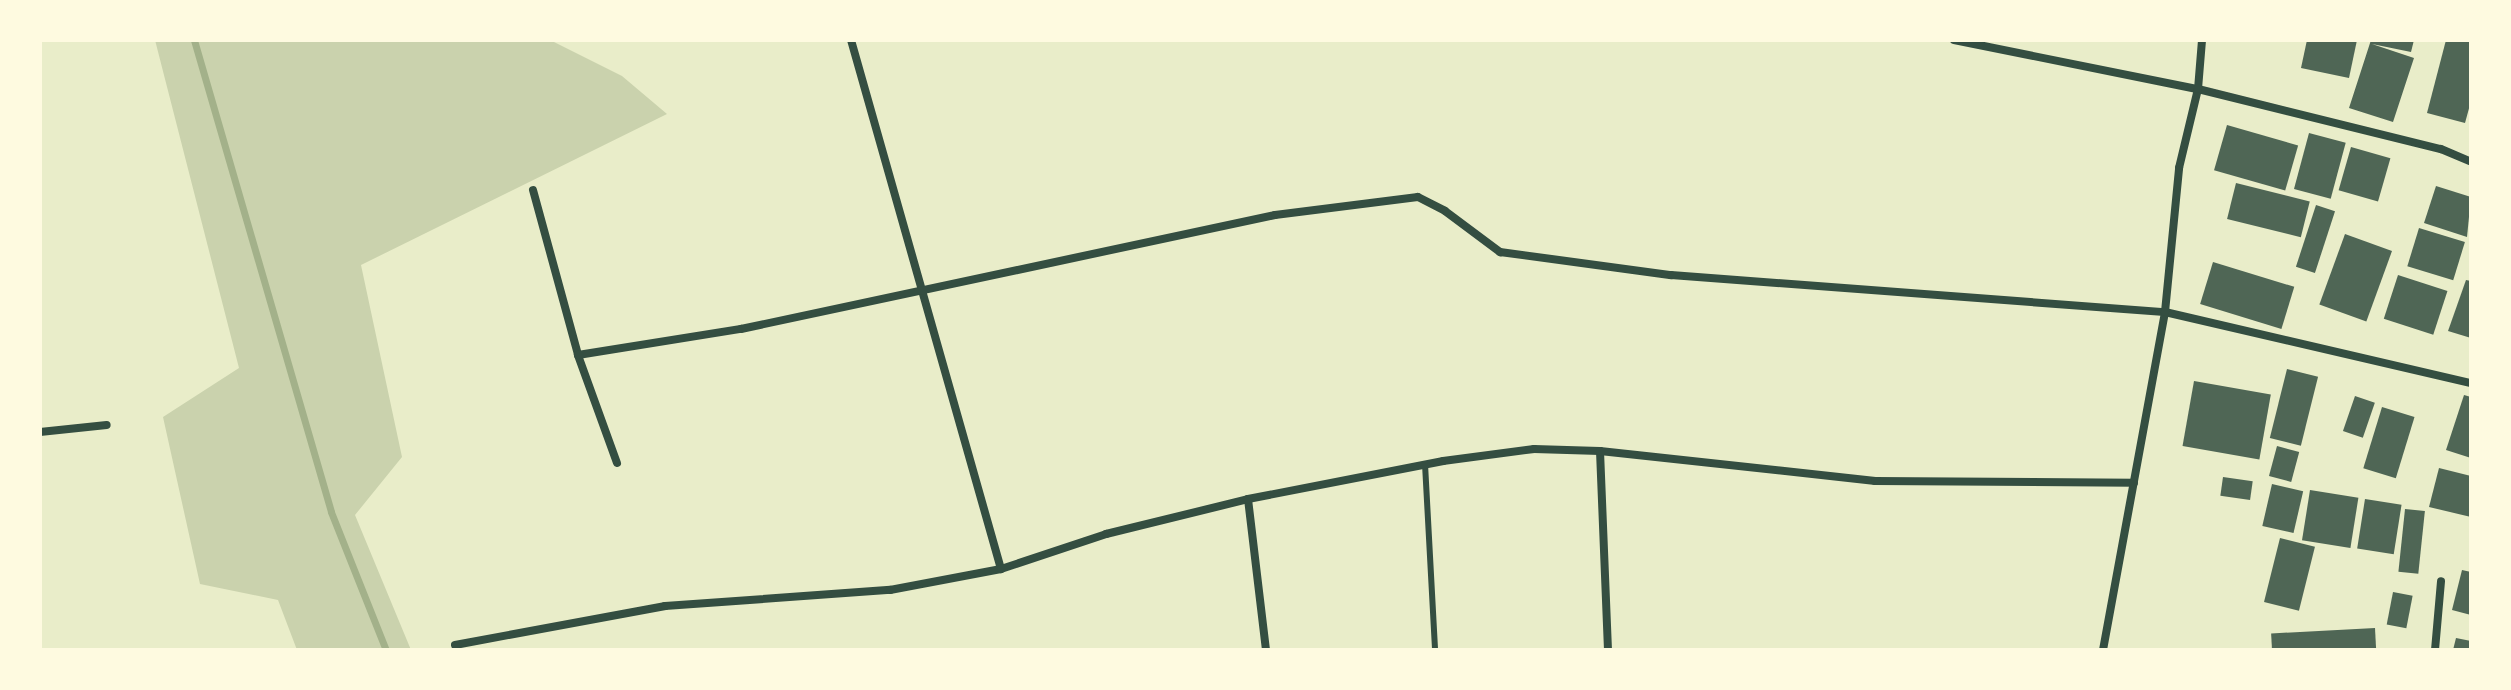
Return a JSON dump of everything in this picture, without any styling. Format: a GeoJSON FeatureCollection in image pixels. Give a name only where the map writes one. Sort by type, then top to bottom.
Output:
{"type":"FeatureCollection","features":[{"type":"Feature","properties":{"kind":"street"},"geometry":{"type":"LineString","coordinates":[[851,40],[924,286],[1001,569]]}},
{"type":"Feature","properties":{"kind":"street"},"geometry":{"type":"LineString","coordinates":[[1954,40],[2198,89],[2441,149],[2471,162]]}},
{"type":"Feature","properties":{"kind":"street"},"geometry":{"type":"LineString","coordinates":[[2103,650],[2165,312],[2179,168],[2198,89],[2202,40]]}},
{"type":"Feature","properties":{"kind":"street"},"geometry":{"type":"LineString","coordinates":[[533,190],[578,355],[617,463]]}},
{"type":"Feature","properties":{"kind":"street"},"geometry":{"type":"LineString","coordinates":[[578,355],[741,329],[924,286],[1275,215],[1418,197],[1445,211],[1494,251],[1671,275],[2165,312],[2471,383]]}},
{"type":"Feature","properties":{"kind":"street"},"geometry":{"type":"LineString","coordinates":[[40,432],[107,425]]}},
{"type":"Feature","properties":{"kind":"street"},"geometry":{"type":"LineString","coordinates":[[455,645],[665,606],[890,590],[1001,569],[1106,534],[1248,499],[1425,464],[1534,449],[1600,451],[1875,481],[2134,483]]}},
{"type":"Feature","properties":{"kind":"street"},"geometry":{"type":"LineString","coordinates":[[1600,451],[1608,650]]}},
{"type":"Feature","properties":{"kind":"street"},"geometry":{"type":"LineString","coordinates":[[1248,499],[1266,650]]}},
{"type":"Feature","properties":{"kind":"street"},"geometry":{"type":"LineString","coordinates":[[2435,650],[2441,581]]}},
{"type":"Feature","properties":{"kind":"lane"},"geometry":{"type":"LineString","coordinates":[[1425,464],[1435,649]]}},
{"type":"Feature","properties":{"kind":"green space"},"geometry":{"type":"Polygon","coordinates":[[[155,40],[550,40],[622,76],[667,114],[361,265],[402,457],[355,515],[411,650],[297,650],[278,600],[200,584],[163,417],[239,368],[155,40]]]}},
{"type":"Feature","properties":{"kind":"building"},"geometry":{"type":"Polygon","coordinates":[[[2307,40],[2357,40],[2349,78],[2301,68],[2307,40]]]}},
{"type":"Feature","properties":{"kind":"building"},"geometry":{"type":"Polygon","coordinates":[[[2371,40],[2414,40],[2411,52],[2372,44],[2414,58],[2393,122],[2349,108],[2371,40]]]}},
{"type":"Feature","properties":{"kind":"building"},"geometry":{"type":"Polygon","coordinates":[[[2446,40],[2471,40],[2471,101],[2465,123],[2427,113],[2446,40]]]}},
{"type":"Feature","properties":{"kind":"building"},"geometry":{"type":"Polygon","coordinates":[[[2227,125],[2298,145],[2285,191],[2214,170],[2227,125]]]}},
{"type":"Feature","properties":{"kind":"building"},"geometry":{"type":"Polygon","coordinates":[[[2309,133],[2346,143],[2331,199],[2294,189],[2309,133]]]}},
{"type":"Feature","properties":{"kind":"building"},"geometry":{"type":"Polygon","coordinates":[[[2351,147],[2390,158],[2378,202],[2339,190],[2351,147]]]}},
{"type":"Feature","properties":{"kind":"building"},"geometry":{"type":"Polygon","coordinates":[[[2236,183],[2310,201],[2301,237],[2227,219],[2236,183]]]}},
{"type":"Feature","properties":{"kind":"building"},"geometry":{"type":"Polygon","coordinates":[[[2436,186],[2471,197],[2467,237],[2424,223],[2436,186]]]}},
{"type":"Feature","properties":{"kind":"building"},"geometry":{"type":"Polygon","coordinates":[[[2316,205],[2335,211],[2315,273],[2296,267],[2316,205]]]}},
{"type":"Feature","properties":{"kind":"building"},"geometry":{"type":"Polygon","coordinates":[[[2419,228],[2465,242],[2453,280],[2407,266],[2419,228]]]}},
{"type":"Feature","properties":{"kind":"building"},"geometry":{"type":"Polygon","coordinates":[[[2345,234],[2392,251],[2366,322],[2319,304],[2345,234]]]}},
{"type":"Feature","properties":{"kind":"building"},"geometry":{"type":"Polygon","coordinates":[[[2213,262],[2294,287],[2281,329],[2200,304],[2213,262]]]}},
{"type":"Feature","properties":{"kind":"building"},"geometry":{"type":"Polygon","coordinates":[[[2398,275],[2447,291],[2433,335],[2384,319],[2398,275]]]}},
{"type":"Feature","properties":{"kind":"building"},"geometry":{"type":"Polygon","coordinates":[[[2466,280],[2471,281],[2471,338],[2448,331],[2466,280]]]}},
{"type":"Feature","properties":{"kind":"building"},"geometry":{"type":"Polygon","coordinates":[[[2287,369],[2318,377],[2301,446],[2270,438],[2287,369]]]}},
{"type":"Feature","properties":{"kind":"building"},"geometry":{"type":"Polygon","coordinates":[[[2194,381],[2271,395],[2259,460],[2183,446],[2194,381]]]}},
{"type":"Feature","properties":{"kind":"building"},"geometry":{"type":"Polygon","coordinates":[[[2464,395],[2471,397],[2471,458],[2446,450],[2464,395]]]}},
{"type":"Feature","properties":{"kind":"building"},"geometry":{"type":"Polygon","coordinates":[[[2355,396],[2375,403],[2363,438],[2343,431],[2355,396]]]}},
{"type":"Feature","properties":{"kind":"building"},"geometry":{"type":"Polygon","coordinates":[[[2382,407],[2415,417],[2396,478],[2363,468],[2382,407]]]}},
{"type":"Feature","properties":{"kind":"building"},"geometry":{"type":"Polygon","coordinates":[[[2277,446],[2299,452],[2291,482],[2269,476],[2277,446]]]}},
{"type":"Feature","properties":{"kind":"building"},"geometry":{"type":"Polygon","coordinates":[[[2439,468],[2471,476],[2471,517],[2429,507],[2439,468]]]}},
{"type":"Feature","properties":{"kind":"building"},"geometry":{"type":"Polygon","coordinates":[[[2223,477],[2253,481],[2250,500],[2220,496],[2223,477]]]}},
{"type":"Feature","properties":{"kind":"building"},"geometry":{"type":"Polygon","coordinates":[[[2272,484],[2303,491],[2294,533],[2262,526],[2272,484]]]}},
{"type":"Feature","properties":{"kind":"building"},"geometry":{"type":"Polygon","coordinates":[[[2310,490],[2358,498],[2350,548],[2302,540],[2310,490]]]}},
{"type":"Feature","properties":{"kind":"building"},"geometry":{"type":"Polygon","coordinates":[[[2365,499],[2402,505],[2394,554],[2357,548],[2365,499]]]}},
{"type":"Feature","properties":{"kind":"building"},"geometry":{"type":"Polygon","coordinates":[[[2405,509],[2425,511],[2418,574],[2398,572],[2405,509]]]}},
{"type":"Feature","properties":{"kind":"building"},"geometry":{"type":"Polygon","coordinates":[[[2280,538],[2315,547],[2299,611],[2264,602],[2280,538]]]}},
{"type":"Feature","properties":{"kind":"building"},"geometry":{"type":"Polygon","coordinates":[[[2462,570],[2471,572],[2471,615],[2452,610],[2462,570]]]}},
{"type":"Feature","properties":{"kind":"building"},"geometry":{"type":"Polygon","coordinates":[[[2393,592],[2413,596],[2406,628],[2387,624],[2393,592]]]}},
{"type":"Feature","properties":{"kind":"building"},"geometry":{"type":"Polygon","coordinates":[[[2375,628],[2376,650],[2272,650],[2271,633],[2375,628]]]}},
{"type":"Feature","properties":{"kind":"building"},"geometry":{"type":"Polygon","coordinates":[[[2456,638],[2471,641],[2471,650],[2453,650],[2456,638]]]}},
{"type":"Feature","properties":{"kind":"waterway"},"geometry":{"type":"LineString","coordinates":[[194,40],[331,512],[386,650]]}}]}
